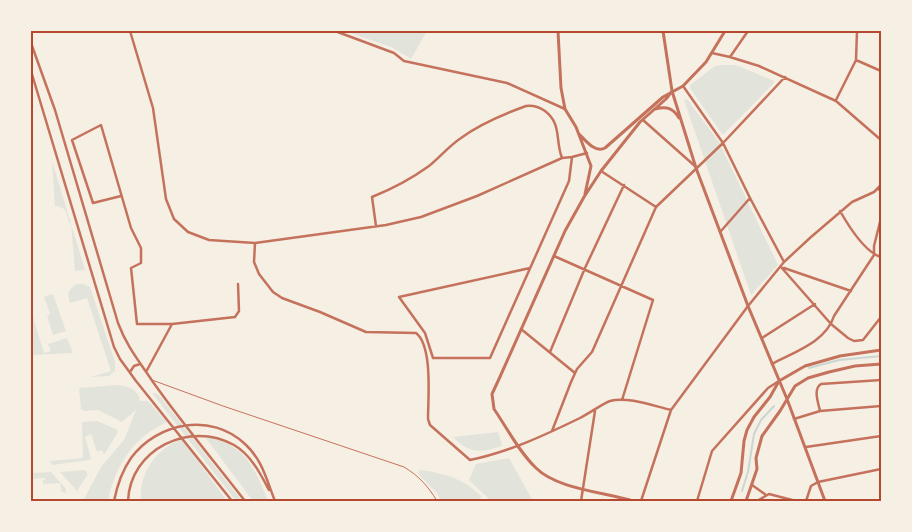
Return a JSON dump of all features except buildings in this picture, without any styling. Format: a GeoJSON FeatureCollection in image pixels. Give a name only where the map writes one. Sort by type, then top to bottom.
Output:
{"type":"FeatureCollection","features":[{"type":"Feature","properties":{"kind":"street"},"geometry":{"type":"LineString","coordinates":[[130,31],[153,108],[166,199],[174,219],[188,232],[208,240],[255,243],[376,226],[420,217],[477,196],[562,158],[586,153]]}},
{"type":"Feature","properties":{"kind":"street"},"geometry":{"type":"LineString","coordinates":[[335,31],[394,53],[404,61],[507,83],[565,108]]}},
{"type":"Feature","properties":{"kind":"street"},"geometry":{"type":"LineString","coordinates":[[558,31],[561,88],[565,108],[591,166],[584,197]]}},
{"type":"Feature","properties":{"kind":"street"},"geometry":{"type":"LineString","coordinates":[[663,31],[672,91],[696,168],[748,306],[787,399],[824,501]]}},
{"type":"Feature","properties":{"kind":"street"},"geometry":{"type":"LineString","coordinates":[[578,134],[596,149],[605,148],[663,97],[683,86],[706,62],[725,31]]}},
{"type":"Feature","properties":{"kind":"street"},"geometry":{"type":"LineString","coordinates":[[730,57],[748,31]]}},
{"type":"Feature","properties":{"kind":"street"},"geometry":{"type":"LineString","coordinates":[[836,100],[856,60],[857,31]]}},
{"type":"Feature","properties":{"kind":"street"},"geometry":{"type":"LineString","coordinates":[[31,43],[55,110],[118,323],[131,352],[245,501]]}},
{"type":"Feature","properties":{"kind":"street"},"geometry":{"type":"LineString","coordinates":[[712,53],[730,57],[785,77],[836,100],[881,140]]}},
{"type":"Feature","properties":{"kind":"street"},"geometry":{"type":"LineString","coordinates":[[856,60],[881,70]]}},
{"type":"Feature","properties":{"kind":"street"},"geometry":{"type":"LineString","coordinates":[[31,71],[111,340],[120,359],[232,501]]}},
{"type":"Feature","properties":{"kind":"street"},"geometry":{"type":"LineString","coordinates":[[552,432],[555,419],[575,373],[592,352],[656,207],[724,143],[785,77]]}},
{"type":"Feature","properties":{"kind":"street"},"geometry":{"type":"LineString","coordinates":[[683,86],[724,143],[750,198],[784,262]]}},
{"type":"Feature","properties":{"kind":"street"},"geometry":{"type":"LineString","coordinates":[[633,501],[612,494],[563,484],[541,473],[518,446],[494,409],[492,399],[521,328],[565,231],[584,197],[602,170],[643,120],[672,91]]}},
{"type":"Feature","properties":{"kind":"street"},"geometry":{"type":"LineString","coordinates":[[376,226],[372,197],[408,180],[430,165],[459,138],[520,108],[533,105],[541,108],[554,119],[558,133],[558,148],[562,158]]}},
{"type":"Feature","properties":{"kind":"street"},"geometry":{"type":"LineString","coordinates":[[655,109],[670,108],[675,111],[682,121]]}},
{"type":"Feature","properties":{"kind":"street"},"geometry":{"type":"LineString","coordinates":[[643,120],[696,168]]}},
{"type":"Feature","properties":{"kind":"street"},"geometry":{"type":"LineString","coordinates":[[121,196],[93,204],[72,140],[101,125],[131,228],[141,248],[141,263],[130,268],[137,324],[172,324],[235,317],[239,311],[238,284]]}},
{"type":"Feature","properties":{"kind":"street"},"geometry":{"type":"LineString","coordinates":[[530,268],[399,297],[425,333],[433,358],[490,358],[569,181],[572,157]]}},
{"type":"Feature","properties":{"kind":"street"},"geometry":{"type":"LineString","coordinates":[[602,170],[656,207]]}},
{"type":"Feature","properties":{"kind":"street"},"geometry":{"type":"LineString","coordinates":[[550,352],[585,268],[624,185]]}},
{"type":"Feature","properties":{"kind":"street"},"geometry":{"type":"LineString","coordinates":[[879,186],[881,192]]}},
{"type":"Feature","properties":{"kind":"street"},"geometry":{"type":"LineString","coordinates":[[641,501],[670,410],[748,306],[784,262],[840,211],[852,202],[874,192],[879,186]]}},
{"type":"Feature","properties":{"kind":"street"},"geometry":{"type":"LineString","coordinates":[[720,231],[750,198]]}},
{"type":"Feature","properties":{"kind":"street"},"geometry":{"type":"LineString","coordinates":[[840,211],[850,228],[874,255],[881,257]]}},
{"type":"Feature","properties":{"kind":"street"},"geometry":{"type":"LineString","coordinates":[[772,364],[818,339],[831,324],[834,316],[874,255],[874,246],[881,218]]}},
{"type":"Feature","properties":{"kind":"street"},"geometry":{"type":"LineString","coordinates":[[255,243],[254,262],[259,274],[273,292],[282,298],[366,332],[416,333],[419,335],[426,352],[428,419],[430,425],[470,460],[494,456],[552,432],[595,411],[610,401],[629,400],[670,410]]}},
{"type":"Feature","properties":{"kind":"street"},"geometry":{"type":"LineString","coordinates":[[554,256],[585,268],[653,300],[622,400]]}},
{"type":"Feature","properties":{"kind":"street"},"geometry":{"type":"LineString","coordinates":[[781,267],[851,291]]}},
{"type":"Feature","properties":{"kind":"street"},"geometry":{"type":"LineString","coordinates":[[781,267],[831,324],[848,338],[854,341],[863,340],[881,317]]}},
{"type":"Feature","properties":{"kind":"street"},"geometry":{"type":"LineString","coordinates":[[762,338],[814,304]]}},
{"type":"Feature","properties":{"kind":"street"},"geometry":{"type":"LineString","coordinates":[[146,372],[172,324]]}},
{"type":"Feature","properties":{"kind":"street"},"geometry":{"type":"LineString","coordinates":[[521,328],[575,373]]}},
{"type":"Feature","properties":{"kind":"street"},"geometry":{"type":"LineString","coordinates":[[697,501],[712,451],[768,388],[804,366],[840,356],[881,350]]}},
{"type":"Feature","properties":{"kind":"street"},"geometry":{"type":"LineString","coordinates":[[130,372],[134,366],[140,364]]}},
{"type":"Feature","properties":{"kind":"street"},"geometry":{"type":"LineString","coordinates":[[746,501],[756,469],[756,458],[762,436],[795,386],[808,378],[845,368],[881,364]]}},
{"type":"Feature","properties":{"kind":"street"},"geometry":{"type":"LineString","coordinates":[[820,411],[817,386],[821,384],[881,380]]}},
{"type":"Feature","properties":{"kind":"street"},"geometry":{"type":"LineString","coordinates":[[731,501],[741,473],[744,440],[747,430],[779,381]]}},
{"type":"Feature","properties":{"kind":"street"},"geometry":{"type":"LineString","coordinates":[[794,419],[820,411],[881,406]]}},
{"type":"Feature","properties":{"kind":"street"},"geometry":{"type":"LineString","coordinates":[[581,501],[595,411]]}},
{"type":"Feature","properties":{"kind":"street"},"geometry":{"type":"LineString","coordinates":[[114,501],[118,484],[130,460],[149,440],[172,428],[195,424],[215,427],[234,435],[253,452],[261,465],[275,500]]}},
{"type":"Feature","properties":{"kind":"street"},"geometry":{"type":"LineString","coordinates":[[128,501],[132,481],[147,458],[168,442],[191,436],[209,436],[234,445],[246,453],[275,500]]}},
{"type":"Feature","properties":{"kind":"street"},"geometry":{"type":"LineString","coordinates":[[805,447],[881,436]]}},
{"type":"Feature","properties":{"kind":"street"},"geometry":{"type":"LineString","coordinates":[[806,501],[811,486],[818,482],[881,469]]}},
{"type":"Feature","properties":{"kind":"street"},"geometry":{"type":"LineString","coordinates":[[752,485],[766,495]]}},
{"type":"Feature","properties":{"kind":"street"},"geometry":{"type":"LineString","coordinates":[[756,501],[766,495],[774,494],[796,501]]}},
{"type":"Feature","properties":{"kind":"lane"},"geometry":{"type":"LineString","coordinates":[[152,379],[223,406],[404,467],[426,484],[437,501]]}},
{"type":"Feature","properties":{"kind":"shaded area"},"geometry":{"type":"Polygon","coordinates":[[[345,31],[427,31],[411,59],[391,47],[345,31]]]}},
{"type":"Feature","properties":{"kind":"shaded area"},"geometry":{"type":"Polygon","coordinates":[[[736,65],[774,81],[724,134],[722,134],[690,88],[690,85],[715,66],[736,65]]]}},
{"type":"Feature","properties":{"kind":"shaded area"},"geometry":{"type":"Polygon","coordinates":[[[687,99],[719,142],[778,265],[751,295],[684,100],[687,99]]]}},
{"type":"Feature","properties":{"kind":"shaded area"},"geometry":{"type":"Polygon","coordinates":[[[52,161],[71,223],[69,223],[64,209],[55,206],[52,161]]]}},
{"type":"Feature","properties":{"kind":"shaded area"},"geometry":{"type":"Polygon","coordinates":[[[71,224],[85,270],[75,271],[71,224]]]}},
{"type":"Feature","properties":{"kind":"shaded area"},"geometry":{"type":"Polygon","coordinates":[[[77,284],[90,287],[115,362],[115,371],[109,376],[91,377],[111,371],[87,298],[70,303],[69,292],[77,284]]]}},
{"type":"Feature","properties":{"kind":"shaded area"},"geometry":{"type":"Polygon","coordinates":[[[53,294],[66,331],[53,335],[47,316],[50,314],[44,297],[53,294]]]}},
{"type":"Feature","properties":{"kind":"shaded area"},"geometry":{"type":"Polygon","coordinates":[[[33,317],[44,353],[51,351],[48,344],[67,338],[73,353],[33,355],[33,317]]]}},
{"type":"Feature","properties":{"kind":"shaded area"},"geometry":{"type":"Polygon","coordinates":[[[118,385],[135,391],[140,401],[148,401],[167,422],[145,436],[128,454],[121,464],[108,501],[83,501],[101,467],[124,440],[136,410],[122,422],[98,410],[84,411],[81,409],[79,388],[118,385]]]}},
{"type":"Feature","properties":{"kind":"shaded area"},"geometry":{"type":"Polygon","coordinates":[[[152,393],[159,395],[242,501],[236,501],[152,393]]]}},
{"type":"Feature","properties":{"kind":"shaded area"},"geometry":{"type":"Polygon","coordinates":[[[97,421],[116,429],[118,432],[104,455],[102,450],[97,452],[91,434],[85,437],[91,458],[89,460],[52,465],[50,461],[83,458],[82,422],[97,421]]]}},
{"type":"Feature","properties":{"kind":"shaded area"},"geometry":{"type":"Polygon","coordinates":[[[498,432],[502,446],[481,451],[464,447],[453,437],[498,432]]]}},
{"type":"Feature","properties":{"kind":"shaded area"},"geometry":{"type":"Polygon","coordinates":[[[205,437],[230,445],[246,458],[258,477],[268,501],[253,501],[205,437]]]}},
{"type":"Feature","properties":{"kind":"shaded area"},"geometry":{"type":"Polygon","coordinates":[[[182,439],[227,501],[141,501],[143,480],[151,463],[164,449],[182,439]]]}},
{"type":"Feature","properties":{"kind":"shaded area"},"geometry":{"type":"Polygon","coordinates":[[[509,458],[533,501],[491,501],[469,480],[476,464],[509,458]]]}},
{"type":"Feature","properties":{"kind":"shaded area"},"geometry":{"type":"Polygon","coordinates":[[[85,470],[88,474],[77,491],[60,472],[85,470]]]}},
{"type":"Feature","properties":{"kind":"shaded area"},"geometry":{"type":"Polygon","coordinates":[[[420,470],[445,475],[461,481],[481,496],[480,501],[441,501],[437,493],[418,474],[420,470]]]}},
{"type":"Feature","properties":{"kind":"shaded area"},"geometry":{"type":"Polygon","coordinates":[[[51,472],[66,489],[66,493],[62,492],[60,483],[43,484],[45,478],[31,479],[31,473],[51,472]]]}},
{"type":"Feature","properties":{"kind":"waterway"},"geometry":{"type":"LineString","coordinates":[[809,368],[839,360],[881,356]]}},
{"type":"Feature","properties":{"kind":"waterway"},"geometry":{"type":"LineString","coordinates":[[742,491],[748,472],[754,434],[761,420],[774,406]]}}]}
